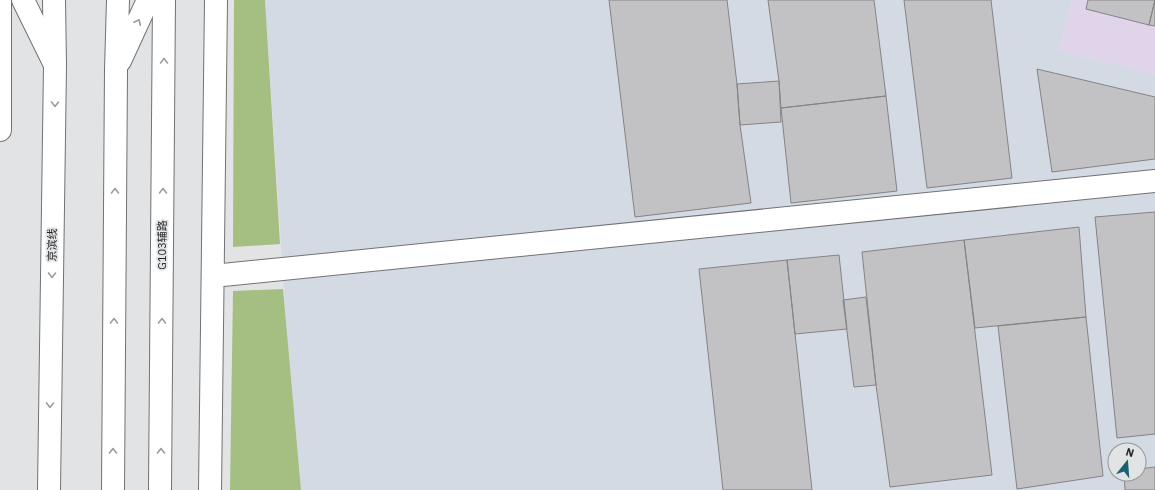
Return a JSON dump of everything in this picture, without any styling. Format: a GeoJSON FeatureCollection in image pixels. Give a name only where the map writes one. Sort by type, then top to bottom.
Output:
{"type":"FeatureCollection","features":[{"type":"Feature","properties":{"kind":"main road"},"geometry":{"type":"LineString","coordinates":[[23,0],[55,64]]}},
{"type":"Feature","properties":{"kind":"main road","name":"京滨线"},"geometry":{"type":"LineString","coordinates":[[49,490],[55,64],[54,0]]}},
{"type":"Feature","properties":{"kind":"main road"},"geometry":{"type":"LineString","coordinates":[[113,490],[116,70],[118,0]]}},
{"type":"Feature","properties":{"kind":"main road"},"geometry":{"type":"LineString","coordinates":[[116,70],[148,0]]}},
{"type":"Feature","properties":{"kind":"main road","name":"G103辅路"},"geometry":{"type":"LineString","coordinates":[[160,490],[164,0]]}},
{"type":"Feature","properties":{"kind":"main road"},"geometry":{"type":"LineString","coordinates":[[210,490],[216,0]]}},
{"type":"Feature","properties":{"kind":"main road"},"geometry":{"type":"LineString","coordinates":[[0,2],[0,130]]}},
{"type":"Feature","properties":{"kind":"main road"},"geometry":{"type":"LineString","coordinates":[[213,276],[1155,181]]}},
{"type":"Feature","properties":{"kind":"shaded area"},"geometry":{"type":"Polygon","coordinates":[[[265,0],[1072,0],[1059,51],[1155,74],[1155,489],[301,490],[287,338],[265,0]]]}},
{"type":"Feature","properties":{"kind":"shaded area"},"geometry":{"type":"Polygon","coordinates":[[[1072,0],[1155,0],[1155,74],[1059,51],[1072,0]]]}},
{"type":"Feature","properties":{"kind":"green space"},"geometry":{"type":"Polygon","coordinates":[[[234,0],[265,0],[280,244],[233,247],[234,0]]]}},
{"type":"Feature","properties":{"kind":"green space"},"geometry":{"type":"Polygon","coordinates":[[[283,289],[301,490],[230,490],[233,291],[283,289]]]}},
{"type":"Feature","properties":{"kind":"building"},"geometry":{"type":"Polygon","coordinates":[[[609,0],[727,0],[737,84],[740,125],[751,203],[635,217],[609,0]]]}},
{"type":"Feature","properties":{"kind":"building"},"geometry":{"type":"Polygon","coordinates":[[[768,0],[874,0],[886,96],[781,108],[779,81],[768,0]]]}},
{"type":"Feature","properties":{"kind":"building"},"geometry":{"type":"Polygon","coordinates":[[[904,0],[991,0],[1012,178],[927,188],[904,0]]]}},
{"type":"Feature","properties":{"kind":"building"},"geometry":{"type":"Polygon","coordinates":[[[1088,0],[1155,0],[1149,25],[1086,9],[1088,0]]]}},
{"type":"Feature","properties":{"kind":"building"},"geometry":{"type":"Polygon","coordinates":[[[1155,0],[1155,26],[1149,25],[1155,0]]]}},
{"type":"Feature","properties":{"kind":"building"},"geometry":{"type":"Polygon","coordinates":[[[1037,69],[1155,97],[1155,159],[1052,172],[1037,69]]]}},
{"type":"Feature","properties":{"kind":"building"},"geometry":{"type":"Polygon","coordinates":[[[779,81],[781,122],[740,125],[737,84],[779,81]]]}},
{"type":"Feature","properties":{"kind":"building"},"geometry":{"type":"Polygon","coordinates":[[[886,96],[897,191],[791,203],[781,108],[886,96]]]}},
{"type":"Feature","properties":{"kind":"building"},"geometry":{"type":"Polygon","coordinates":[[[1155,212],[1155,434],[1117,438],[1095,217],[1155,212]]]}},
{"type":"Feature","properties":{"kind":"building"},"geometry":{"type":"Polygon","coordinates":[[[1079,227],[1086,317],[975,328],[964,240],[1079,227]]]}},
{"type":"Feature","properties":{"kind":"building"},"geometry":{"type":"Polygon","coordinates":[[[964,240],[992,475],[890,487],[876,385],[862,252],[964,240]]]}},
{"type":"Feature","properties":{"kind":"building"},"geometry":{"type":"Polygon","coordinates":[[[839,255],[847,329],[795,334],[787,260],[839,255]]]}},
{"type":"Feature","properties":{"kind":"building"},"geometry":{"type":"Polygon","coordinates":[[[787,260],[812,490],[723,490],[699,269],[787,260]]]}},
{"type":"Feature","properties":{"kind":"building"},"geometry":{"type":"Polygon","coordinates":[[[866,297],[876,385],[854,387],[843,300],[866,297]]]}},
{"type":"Feature","properties":{"kind":"building"},"geometry":{"type":"Polygon","coordinates":[[[1086,317],[1103,476],[1017,489],[998,326],[1086,317]]]}},
{"type":"Feature","properties":{"kind":"building"},"geometry":{"type":"Polygon","coordinates":[[[1155,467],[1155,490],[1125,490],[1124,482],[1147,482],[1147,468],[1155,467]]]}}]}
